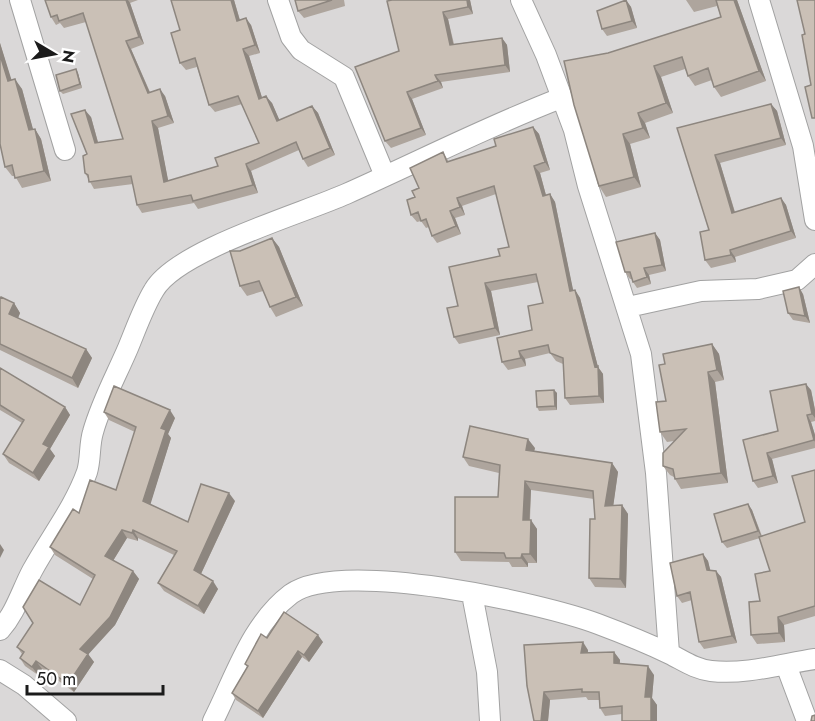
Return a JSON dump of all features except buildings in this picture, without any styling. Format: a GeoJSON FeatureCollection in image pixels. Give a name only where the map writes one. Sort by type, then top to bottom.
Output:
{"type":"FeatureCollection","features":[{"type":"Feature","properties":{"kind":"street"},"geometry":{"type":"LineString","coordinates":[[20,0],[65,150]]}},
{"type":"Feature","properties":{"kind":"street"},"geometry":{"type":"LineString","coordinates":[[278,0],[291,37],[301,50],[344,77],[385,176]]}},
{"type":"Feature","properties":{"kind":"street"},"geometry":{"type":"LineString","coordinates":[[521,0],[546,56],[574,130],[588,186],[628,308],[640,354],[657,473],[669,653]]}},
{"type":"Feature","properties":{"kind":"street"},"geometry":{"type":"LineString","coordinates":[[759,0],[803,146],[815,220]]}},
{"type":"Feature","properties":{"kind":"street"},"geometry":{"type":"LineString","coordinates":[[0,630],[13,616],[32,572],[61,524],[87,471],[93,432],[155,288],[186,262],[385,176],[508,118],[561,98]]}},
{"type":"Feature","properties":{"kind":"street"},"geometry":{"type":"LineString","coordinates":[[628,308],[701,291],[758,289],[797,280],[815,264]]}},
{"type":"Feature","properties":{"kind":"street"},"geometry":{"type":"LineString","coordinates":[[213,721],[265,621],[294,592],[326,582],[364,580],[511,601],[596,623],[669,653],[691,666],[712,671],[786,664],[815,658]]}},
{"type":"Feature","properties":{"kind":"street"},"geometry":{"type":"LineString","coordinates":[[472,594],[488,672],[490,721]]}},
{"type":"Feature","properties":{"kind":"street"},"geometry":{"type":"LineString","coordinates":[[786,664],[807,721]]}},
{"type":"Feature","properties":{"kind":"street"},"geometry":{"type":"LineString","coordinates":[[0,670],[24,685],[66,721]]}},
{"type":"Feature","properties":{"kind":"shaded area"},"geometry":{"type":"Polygon","coordinates":[[[0,0],[815,0],[815,721],[0,721],[0,0]]]}}]}
